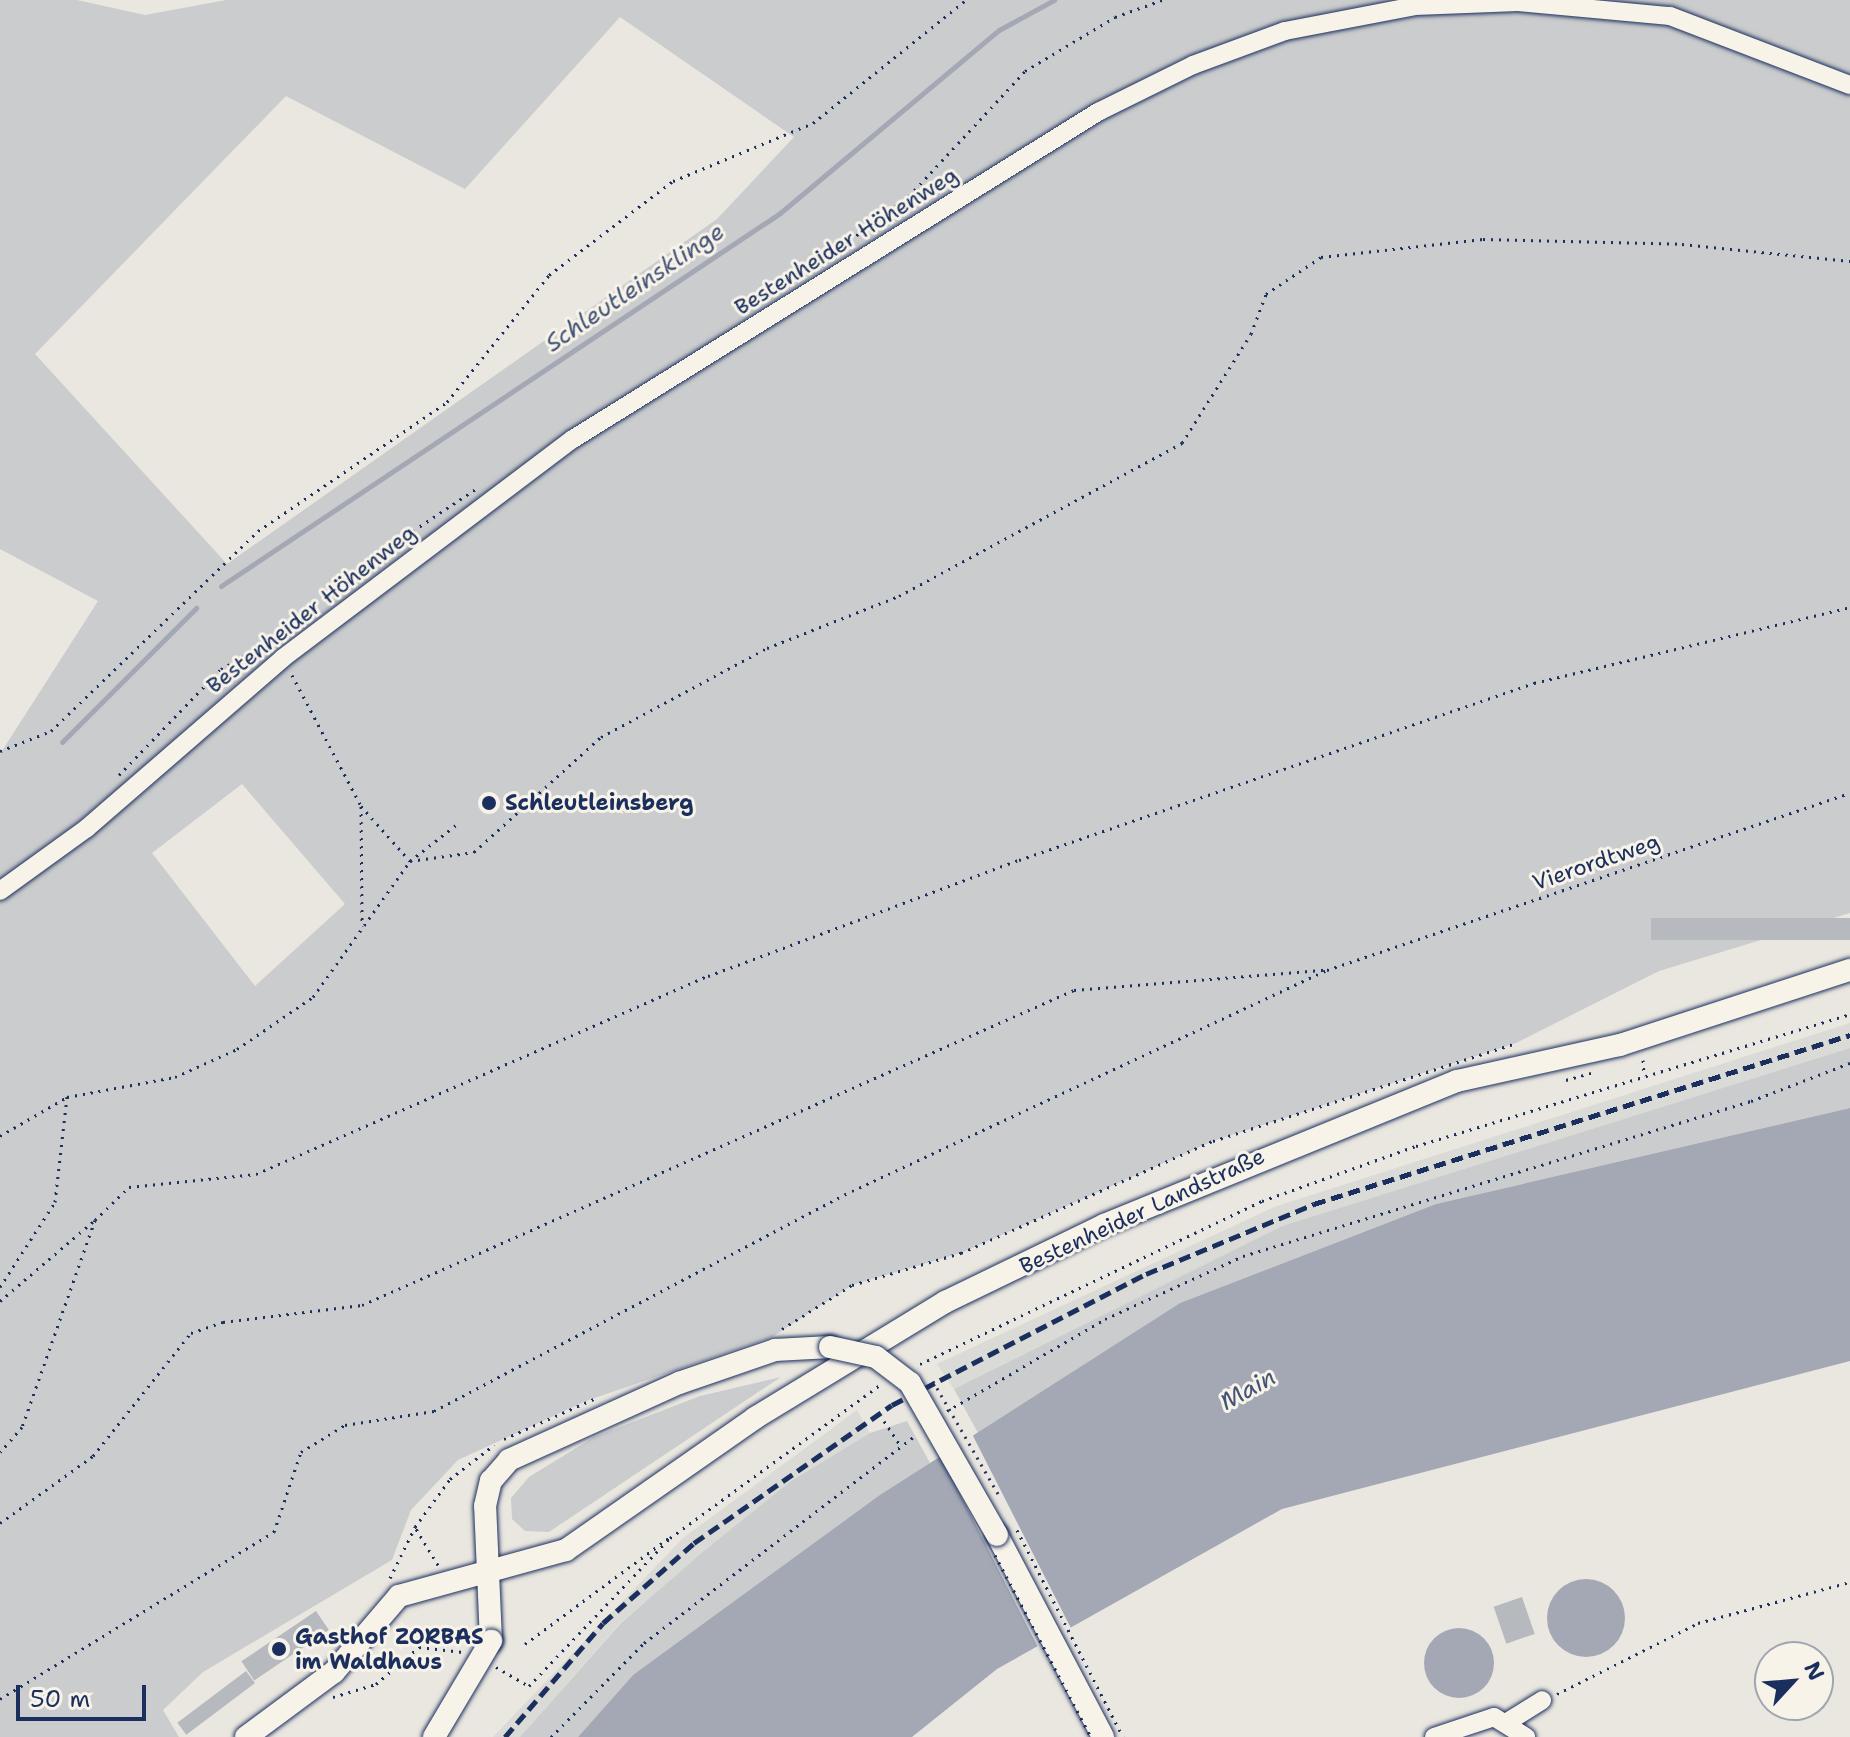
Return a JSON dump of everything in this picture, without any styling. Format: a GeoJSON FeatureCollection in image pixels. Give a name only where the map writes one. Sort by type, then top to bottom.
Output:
{"type":"FeatureCollection","features":[{"type":"Feature","properties":{"kind":"main road","name":"Bestenheider Landstraße"},"geometry":{"type":"LineString","coordinates":[[246,1737],[314,1686],[399,1596],[566,1550],[605,1529],[755,1418],[905,1327],[1118,1219],[1457,1081],[1620,1045],[1850,970]]}},
{"type":"Feature","properties":{"kind":"main road"},"geometry":{"type":"LineString","coordinates":[[434,1737],[488,1651],[489,1571],[485,1506],[491,1481],[509,1460],[621,1406],[775,1350],[830,1347],[876,1357],[910,1383],[997,1535],[1103,1737]]}},
{"type":"Feature","properties":{"kind":"street","name":"Bestenheider Höhenweg"},"geometry":{"type":"LineString","coordinates":[[0,891],[87,828],[283,658],[573,439],[1098,112],[1246,46],[1415,6],[1518,2],[1670,16],[1850,85]]}},
{"type":"Feature","properties":{"kind":"street"},"geometry":{"type":"LineString","coordinates":[[1434,1737],[1509,1721],[1542,1700]]}},
{"type":"Feature","properties":{"kind":"street"},"geometry":{"type":"LineString","coordinates":[[1509,1721],[1526,1737]]}},
{"type":"Feature","properties":{"kind":"path"},"geometry":{"type":"LineString","coordinates":[[0,751],[51,731],[258,531],[447,402],[549,275],[673,181],[813,123],[966,0]]}},
{"type":"Feature","properties":{"kind":"path"},"geometry":{"type":"LineString","coordinates":[[410,861],[474,852],[601,737],[767,648],[899,596],[1182,443],[1251,334],[1266,294],[1321,257],[1483,239],[1682,244],[1850,261]]}},
{"type":"Feature","properties":{"kind":"path"},"geometry":{"type":"LineString","coordinates":[[0,1301],[129,1187],[256,1174],[708,976],[1019,860],[1534,683],[1850,607]]}},
{"type":"Feature","properties":{"kind":"path"},"geometry":{"type":"LineString","coordinates":[[283,658],[361,806],[410,861]]}},
{"type":"Feature","properties":{"kind":"path","name":"Vierordtweg"},"geometry":{"type":"LineString","coordinates":[[1327,970],[1850,793]]}},
{"type":"Feature","properties":{"kind":"path"},"geometry":{"type":"LineString","coordinates":[[361,806],[362,926]]}},
{"type":"Feature","properties":{"kind":"path"},"geometry":{"type":"LineString","coordinates":[[0,1136],[67,1097],[175,1077],[237,1049],[313,997],[410,861],[456,825]]}},
{"type":"Feature","properties":{"kind":"path"},"geometry":{"type":"LineString","coordinates":[[0,1523],[93,1456],[191,1333],[223,1322],[362,1305],[1074,990],[1327,970]]}},
{"type":"Feature","properties":{"kind":"path"},"geometry":{"type":"LineString","coordinates":[[0,1699],[274,1532],[301,1452],[345,1425],[434,1411],[852,1191],[1327,970]]}},
{"type":"Feature","properties":{"kind":"path"},"geometry":{"type":"LineString","coordinates":[[916,1366],[1262,1201],[1644,1076],[1850,1014]]}},
{"type":"Feature","properties":{"kind":"path"},"geometry":{"type":"LineString","coordinates":[[775,1350],[772,1337],[852,1285],[961,1253],[1213,1141],[1516,1043]]}},
{"type":"Feature","properties":{"kind":"path"},"geometry":{"type":"LineString","coordinates":[[1630,1062],[1643,1058],[1644,1076]]}},
{"type":"Feature","properties":{"kind":"path"},"geometry":{"type":"LineString","coordinates":[[936,1419],[1105,1319],[1243,1256],[1751,1101],[1850,1063]]}},
{"type":"Feature","properties":{"kind":"path"},"geometry":{"type":"LineString","coordinates":[[1566,1080],[1604,1069]]}},
{"type":"Feature","properties":{"kind":"path"},"geometry":{"type":"LineString","coordinates":[[0,1287],[55,1202],[67,1097]]}},
{"type":"Feature","properties":{"kind":"path"},"geometry":{"type":"LineString","coordinates":[[0,1452],[22,1427],[95,1220]]}},
{"type":"Feature","properties":{"kind":"path"},"geometry":{"type":"LineString","coordinates":[[525,1644],[865,1393],[890,1380]]}},
{"type":"Feature","properties":{"kind":"path"},"geometry":{"type":"LineString","coordinates":[[865,1393],[870,1401]]}},
{"type":"Feature","properties":{"kind":"path"},"geometry":{"type":"LineString","coordinates":[[884,1421],[901,1446]]}},
{"type":"Feature","properties":{"kind":"path"},"geometry":{"type":"LineString","coordinates":[[551,1737],[644,1643],[925,1428]]}},
{"type":"Feature","properties":{"kind":"path"},"geometry":{"type":"LineString","coordinates":[[386,1589],[415,1527]]}},
{"type":"Feature","properties":{"kind":"path"},"geometry":{"type":"LineString","coordinates":[[488,1651],[529,1686],[670,1538]]}},
{"type":"Feature","properties":{"kind":"path"},"geometry":{"type":"LineString","coordinates":[[1542,1700],[1698,1623],[1850,1582]]}},
{"type":"Feature","properties":{"kind":"path"},"geometry":{"type":"LineString","coordinates":[[314,1686],[331,1697],[360,1692],[419,1647],[446,1645],[472,1656]]}},
{"type":"Feature","properties":{"kind":"shaded area"},"geometry":{"type":"Polygon","coordinates":[[[0,0],[77,0],[145,15],[226,0],[1850,0],[1850,913],[1659,971],[1516,1043],[1213,1141],[961,1253],[852,1285],[772,1337],[586,1401],[458,1460],[411,1510],[392,1560],[203,1672],[163,1710],[179,1737],[0,1737],[0,754],[98,601],[0,549],[0,0]],[[620,17],[465,189],[286,96],[35,354],[227,564],[717,219],[794,137],[620,17]],[[242,784],[152,853],[255,986],[345,904],[242,784]]]}},
{"type":"Feature","properties":{"kind":"shaded area"},"geometry":{"type":"Polygon","coordinates":[[[1850,1023],[1850,1048],[1282,1226],[954,1389],[937,1364],[1274,1207],[1850,1023]]]}},
{"type":"Feature","properties":{"kind":"shaded area"},"geometry":{"type":"Polygon","coordinates":[[[1850,1048],[1850,1108],[1436,1204],[1180,1303],[978,1433],[954,1389],[1282,1226],[1850,1048]]]}},
{"type":"Feature","properties":{"kind":"shaded area"},"geometry":{"type":"Polygon","coordinates":[[[781,1377],[549,1532],[525,1531],[512,1519],[511,1498],[529,1477],[594,1437],[700,1396],[781,1377]]]}},
{"type":"Feature","properties":{"kind":"shaded area"},"geometry":{"type":"Polygon","coordinates":[[[857,1410],[870,1433],[791,1481],[621,1622],[520,1737],[493,1737],[683,1538],[857,1410]]]}},
{"type":"Feature","properties":{"kind":"shaded area"},"geometry":{"type":"Polygon","coordinates":[[[907,1421],[930,1463],[633,1675],[578,1737],[520,1737],[621,1623],[704,1551],[791,1481],[870,1433],[907,1421]]]}},
{"type":"Feature","properties":{"kind":"water","name":"Main"},"geometry":{"type":"Polygon","coordinates":[[[1850,1108],[1850,1361],[1282,1509],[997,1669],[912,1737],[578,1737],[633,1675],[880,1495],[1180,1303],[1436,1204],[1850,1108]]]}},
{"type":"Feature","properties":{"kind":"water"},"geometry":{"type":"Polygon","coordinates":[[[1586,1579],[1601,1582],[1618,1596],[1625,1618],[1622,1633],[1608,1650],[1586,1657],[1571,1654],[1554,1640],[1547,1618],[1550,1603],[1564,1586],[1586,1579]]]}},
{"type":"Feature","properties":{"kind":"water"},"geometry":{"type":"Polygon","coordinates":[[[1459,1628],[1484,1638],[1494,1663],[1484,1688],[1459,1698],[1434,1688],[1424,1663],[1434,1638],[1459,1628]]]}},
{"type":"Feature","properties":{"kind":"pier"},"geometry":{"type":"Polygon","coordinates":[[[971,1432],[1073,1632],[1039,1649],[937,1449],[971,1432]]]}},
{"type":"Feature","properties":{"kind":"building"},"geometry":{"type":"Polygon","coordinates":[[[1651,918],[1850,918],[1850,940],[1651,940],[1651,918]]]}},
{"type":"Feature","properties":{"kind":"building"},"geometry":{"type":"Polygon","coordinates":[[[1522,1597],[1535,1634],[1506,1644],[1494,1607],[1522,1597]]]}},
{"type":"Feature","properties":{"kind":"building"},"geometry":{"type":"Polygon","coordinates":[[[316,1611],[329,1630],[254,1680],[241,1661],[316,1611]]]}},
{"type":"Feature","properties":{"kind":"building"},"geometry":{"type":"Polygon","coordinates":[[[246,1671],[255,1683],[186,1735],[177,1723],[246,1671]]]}},
{"type":"Feature","properties":{"kind":"waterway","name":"Schleutleinsklinge"},"geometry":{"type":"LineString","coordinates":[[221,586],[780,213],[999,30],[1054,0]]}},
{"type":"Feature","properties":{"kind":"waterway","name":"Schleutleinsklinge"},"geometry":{"type":"LineString","coordinates":[[62,742],[196,608]]}},
{"type":"Feature","properties":{"kind":"railway"},"geometry":{"type":"LineString","coordinates":[[505,1737],[603,1623],[694,1543],[892,1405],[1146,1274],[1314,1204],[1850,1035]]}},
{"type":"Feature","properties":{"kind":"place","name":"Schleutleinsberg"},"geometry":{"type":"Point","coordinates":[489,803]}},
{"type":"Feature","properties":{"kind":"place","name":"Gasthof ZORBAS im Waldhaus"},"geometry":{"type":"Point","coordinates":[279,1649]}}]}
